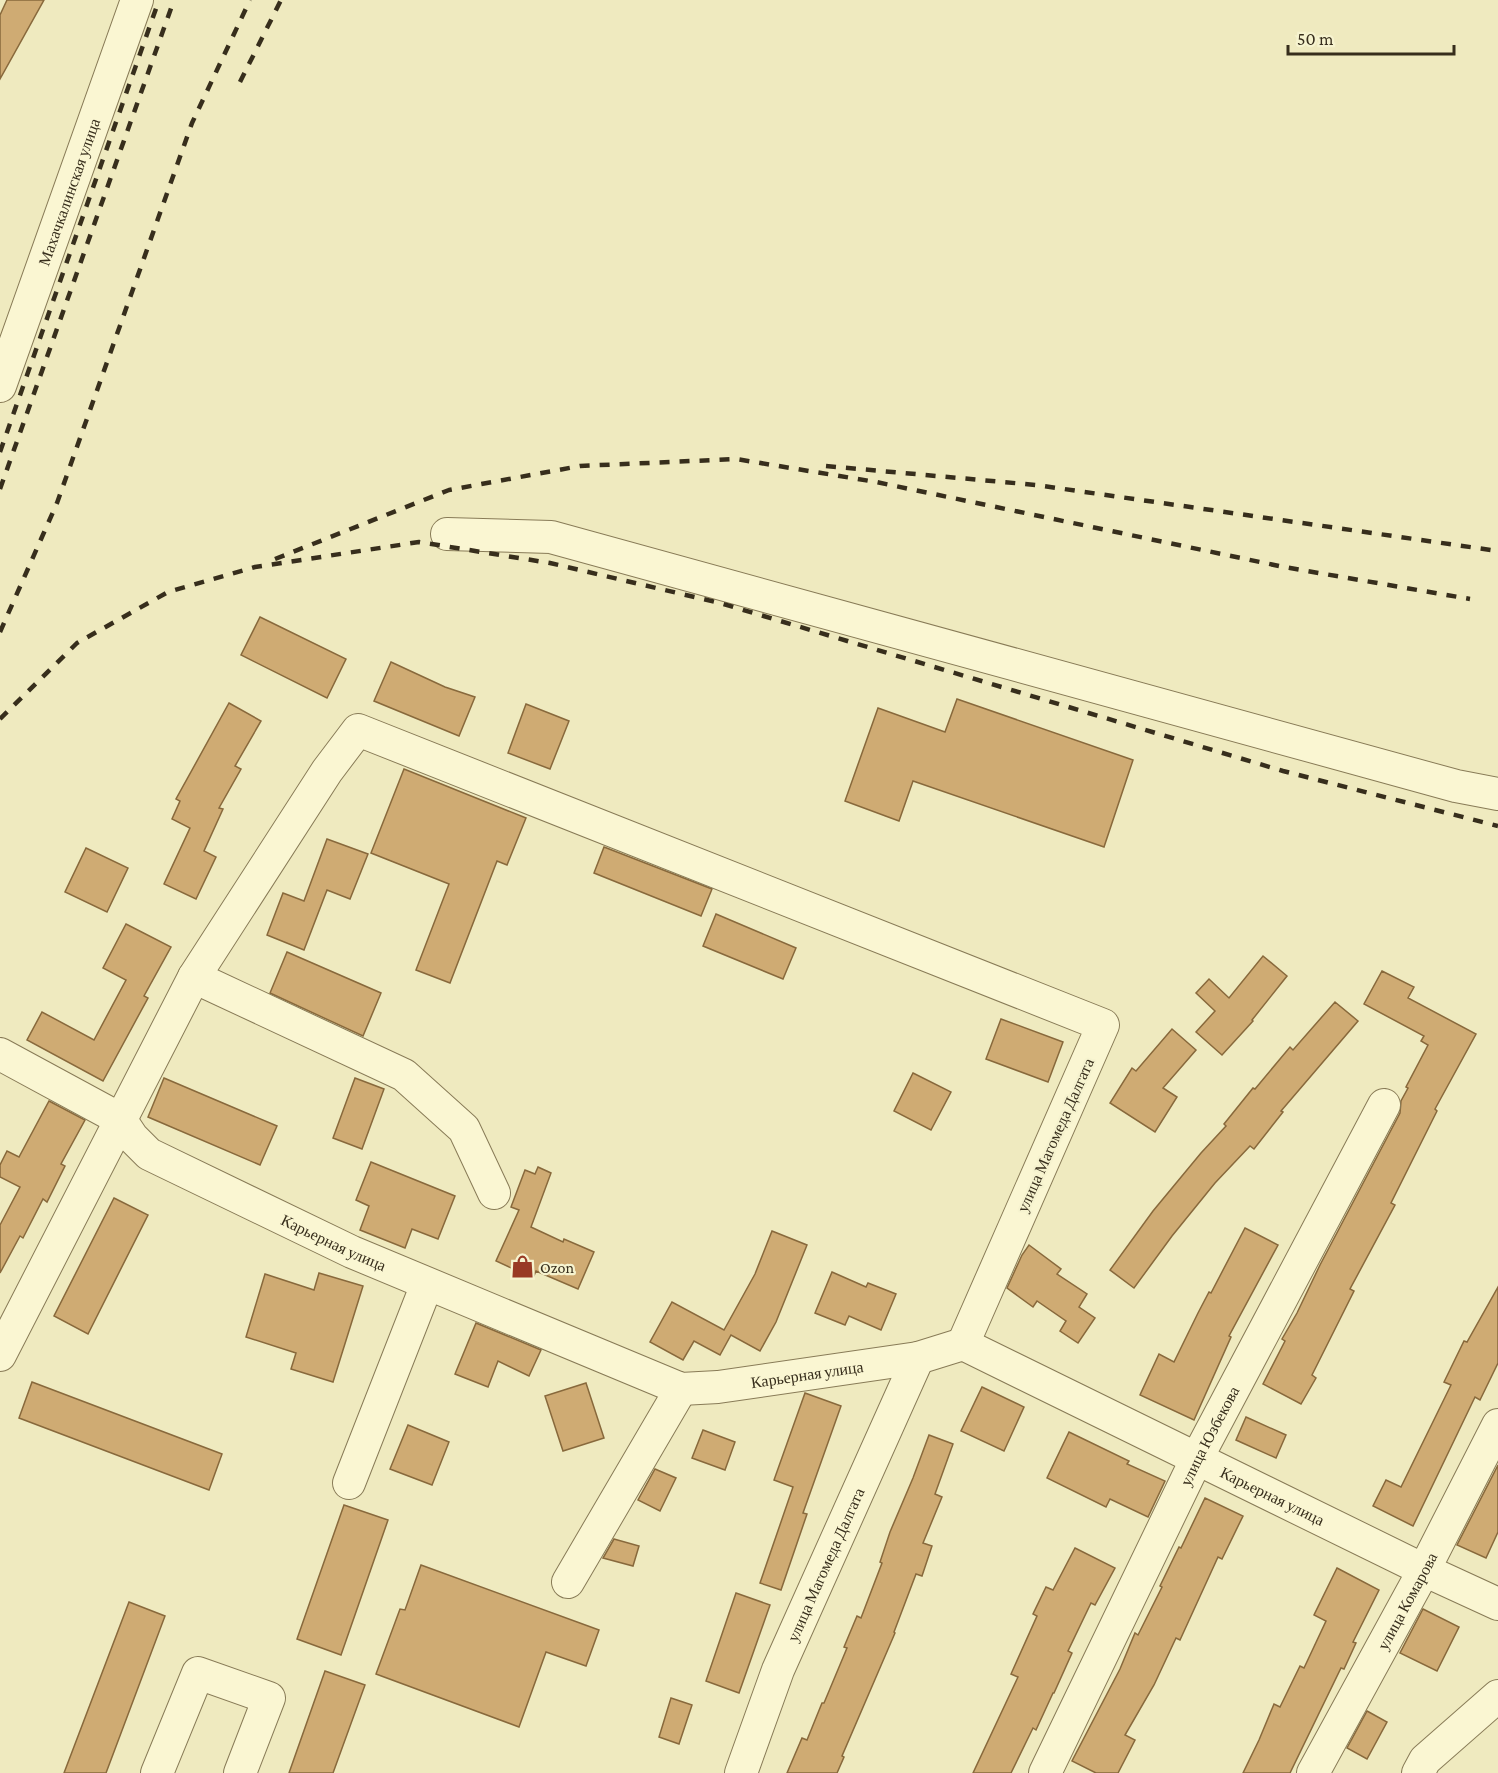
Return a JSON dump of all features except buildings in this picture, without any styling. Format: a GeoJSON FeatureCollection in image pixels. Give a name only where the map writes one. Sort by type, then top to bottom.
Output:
{"type":"FeatureCollection","features":[{"type":"Feature","properties":{"kind":"street","name":"Махачкалинская улица"},"geometry":{"type":"LineString","coordinates":[[0,386],[137,0]]}},
{"type":"Feature","properties":{"kind":"street"},"geometry":{"type":"LineString","coordinates":[[447,534],[551,537],[1456,786],[1498,794]]}},
{"type":"Feature","properties":{"kind":"street","name":"улица Магомеда Далгата"},"geometry":{"type":"LineString","coordinates":[[194,977],[327,771],[358,730],[1103,1025],[963,1344]]}},
{"type":"Feature","properties":{"kind":"street"},"geometry":{"type":"LineString","coordinates":[[0,1355],[194,977],[404,1075],[464,1129],[494,1193]]}},
{"type":"Feature","properties":{"kind":"street","name":"Карьерная улица"},"geometry":{"type":"LineString","coordinates":[[0,1054],[120,1119],[132,1137],[149,1154],[352,1252],[681,1389],[718,1386],[918,1358],[963,1344],[1498,1604]]}},
{"type":"Feature","properties":{"kind":"street","name":"улица Юзбекова"},"geometry":{"type":"LineString","coordinates":[[1045,1773],[1197,1458],[1384,1105]]}},
{"type":"Feature","properties":{"kind":"street"},"geometry":{"type":"LineString","coordinates":[[350,1483],[427,1284]]}},
{"type":"Feature","properties":{"kind":"street","name":"улица Магомеда Далгата"},"geometry":{"type":"LineString","coordinates":[[741,1773],[778,1670],[918,1358]]}},
{"type":"Feature","properties":{"kind":"street"},"geometry":{"type":"LineString","coordinates":[[568,1582],[681,1389]]}},
{"type":"Feature","properties":{"kind":"street","name":"улица Комарова"},"geometry":{"type":"LineString","coordinates":[[1313,1773],[1424,1570],[1498,1425]]}},
{"type":"Feature","properties":{"kind":"street"},"geometry":{"type":"LineString","coordinates":[[157,1773],[198,1673],[269,1698],[240,1773]]}},
{"type":"Feature","properties":{"kind":"street"},"geometry":{"type":"LineString","coordinates":[[1419,1773],[1498,1698]]}},
{"type":"Feature","properties":{"kind":"railway"},"geometry":{"type":"LineString","coordinates":[[0,452],[159,0]]}},
{"type":"Feature","properties":{"kind":"railway"},"geometry":{"type":"LineString","coordinates":[[0,489],[174,0]]}},
{"type":"Feature","properties":{"kind":"railway"},"geometry":{"type":"LineString","coordinates":[[0,632],[57,503],[192,123],[250,0]]}},
{"type":"Feature","properties":{"kind":"railway"},"geometry":{"type":"LineString","coordinates":[[240,82],[281,0]]}},
{"type":"Feature","properties":{"kind":"railway"},"geometry":{"type":"LineString","coordinates":[[275,559],[449,490],[580,466],[736,459],[876,482],[1284,567],[1470,599]]}},
{"type":"Feature","properties":{"kind":"railway"},"geometry":{"type":"LineString","coordinates":[[826,466],[1036,485],[1498,551]]}},
{"type":"Feature","properties":{"kind":"railway"},"geometry":{"type":"LineString","coordinates":[[0,719],[77,643],[168,592],[255,567],[419,542],[550,563],[720,603],[1283,771],[1498,826]]}},
{"type":"Feature","properties":{"kind":"place","name":"Ozon"},"geometry":{"type":"Point","coordinates":[522,1267]}}]}
